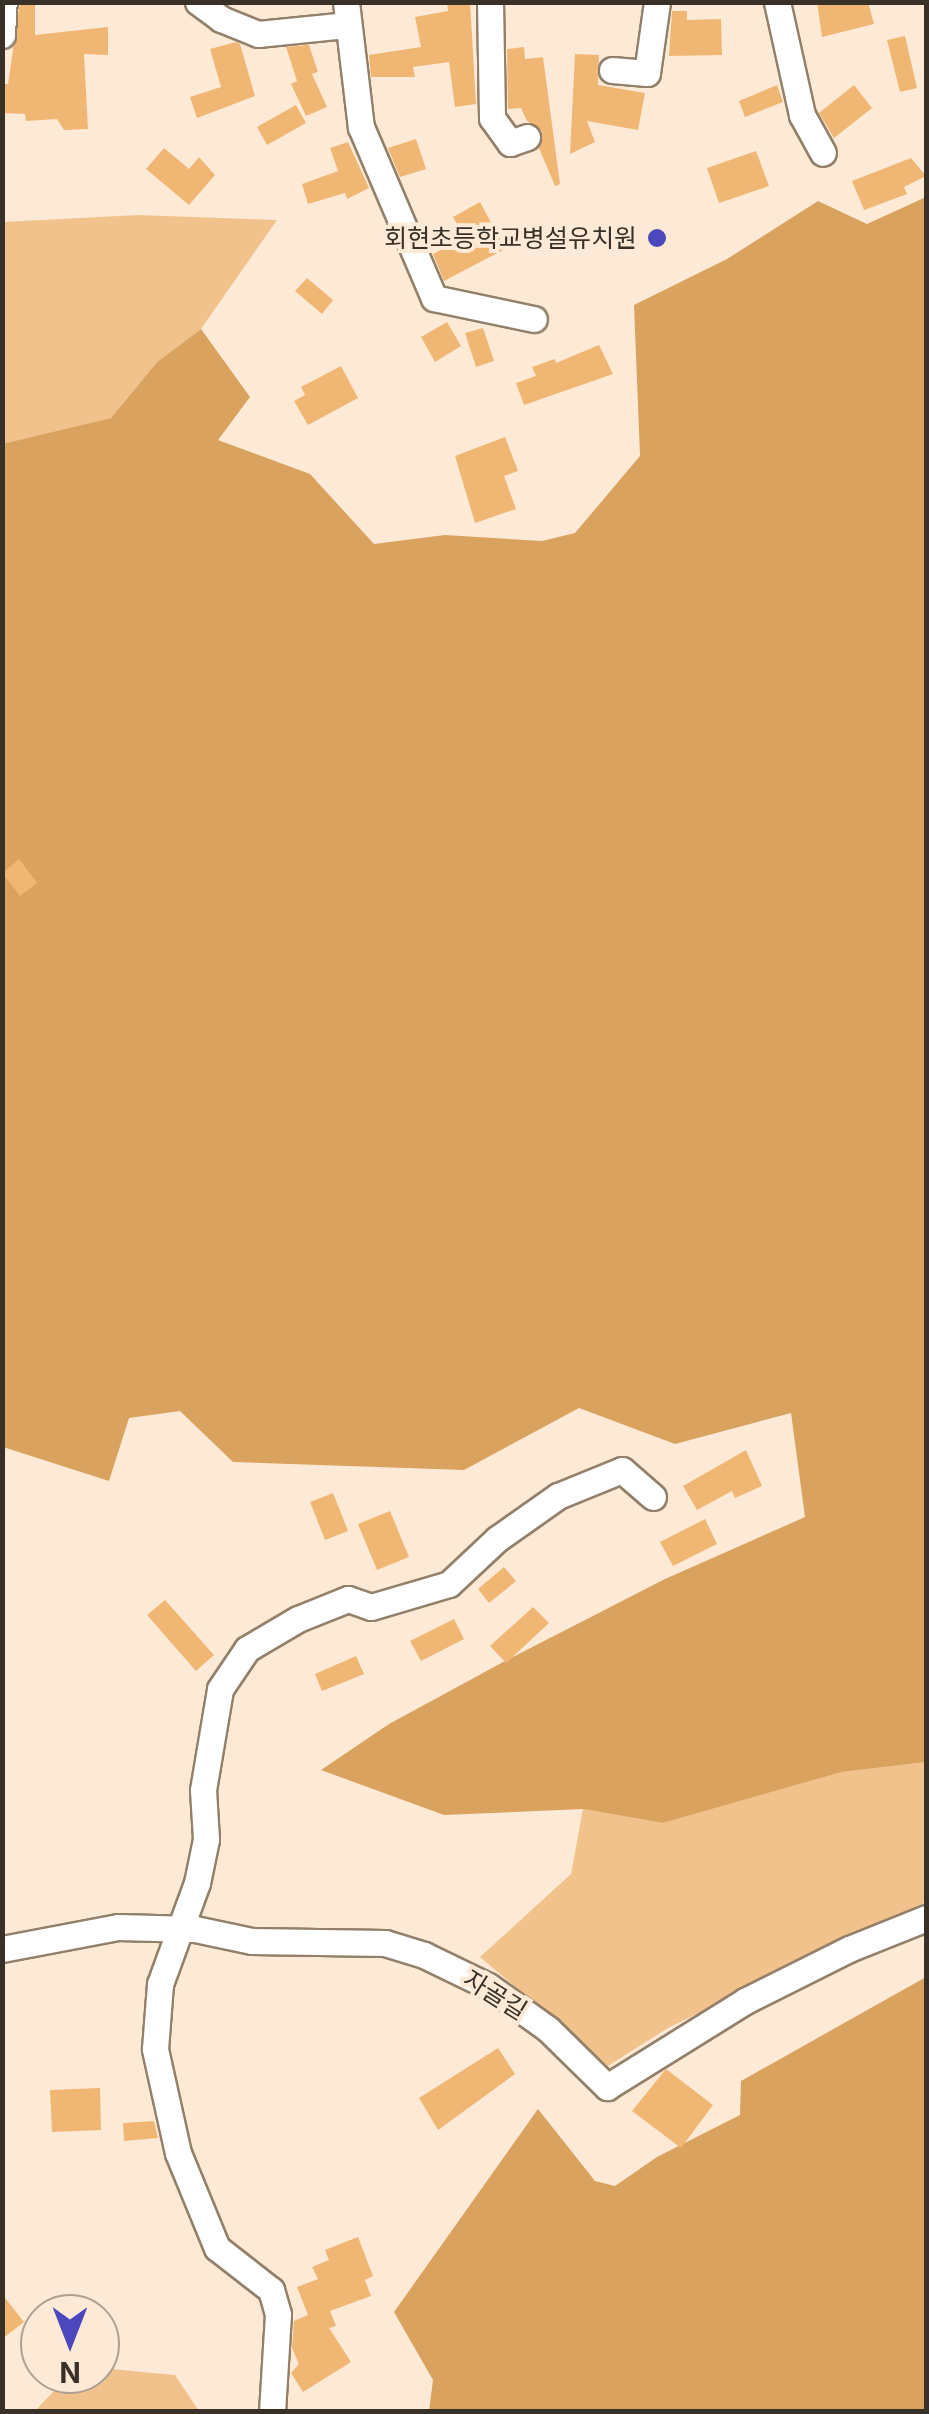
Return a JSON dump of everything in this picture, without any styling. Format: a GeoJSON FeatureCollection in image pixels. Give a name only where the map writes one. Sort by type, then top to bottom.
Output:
{"type":"FeatureCollection","features":[{"type":"Feature","properties":{"kind":"street"},"geometry":{"type":"LineString","coordinates":[[2,35],[4,2]]}},
{"type":"Feature","properties":{"kind":"street"},"geometry":{"type":"LineString","coordinates":[[198,2],[221,19],[258,34],[346,14],[362,128],[434,298],[534,319]]}},
{"type":"Feature","properties":{"kind":"street"},"geometry":{"type":"LineString","coordinates":[[490,2],[492,118],[510,143],[527,137]]}},
{"type":"Feature","properties":{"kind":"street"},"geometry":{"type":"LineString","coordinates":[[612,70],[647,73],[657,2]]}},
{"type":"Feature","properties":{"kind":"street"},"geometry":{"type":"LineString","coordinates":[[777,2],[802,115],[823,153]]}},
{"type":"Feature","properties":{"kind":"street"},"geometry":{"type":"LineString","coordinates":[[272,2412],[278,2314],[270,2290],[217,2248],[166,2113],[156,2033],[160,1984],[206,1839],[203,1790],[220,1689],[247,1649],[298,1619],[348,1599],[371,1606],[449,1584],[497,1539],[558,1496],[622,1470],[652,1497]]}},
{"type":"Feature","properties":{"kind":"street","name":"자골길"},"geometry":{"type":"LineString","coordinates":[[2,1948],[118,1927],[180,1930],[252,1940],[385,1943],[424,1955],[488,1986],[548,2028],[607,2087],[745,2001],[849,1949],[926,1918]]}},
{"type":"Feature","properties":{"kind":"shaded area"},"geometry":{"type":"Polygon","coordinates":[[[926,197],[926,1762],[842,1772],[663,1823],[583,1809],[444,1815],[321,1770],[389,1724],[505,1661],[665,1579],[805,1517],[791,1413],[675,1444],[579,1408],[464,1470],[233,1462],[180,1411],[129,1418],[109,1481],[3,1447],[2,444],[111,418],[157,362],[201,329],[250,397],[218,440],[310,474],[374,544],[445,535],[542,541],[575,533],[640,456],[634,305],[727,259],[818,201],[867,224],[926,197]]]}},
{"type":"Feature","properties":{"kind":"shaded area"},"geometry":{"type":"Polygon","coordinates":[[[138,215],[277,220],[201,329],[157,362],[111,418],[3,444],[3,222],[138,215]]]}},
{"type":"Feature","properties":{"kind":"shaded area"},"geometry":{"type":"Polygon","coordinates":[[[926,1762],[926,1902],[668,2028],[608,2066],[480,1957],[571,1874],[583,1809],[663,1823],[842,1772],[926,1762]]]}},
{"type":"Feature","properties":{"kind":"shaded area"},"geometry":{"type":"Polygon","coordinates":[[[926,1977],[926,2411],[429,2411],[433,2380],[394,2312],[538,2109],[595,2181],[615,2186],[657,2157],[740,2115],[741,2081],[926,1977]]]}},
{"type":"Feature","properties":{"kind":"shaded area"},"geometry":{"type":"Polygon","coordinates":[[[120,2370],[175,2375],[199,2411],[35,2411],[51,2394],[120,2394],[120,2370]]]}},
{"type":"Feature","properties":{"kind":"building"},"geometry":{"type":"Polygon","coordinates":[[[20,2],[35,2],[35,35],[108,27],[108,55],[84,54],[88,129],[64,130],[57,119],[26,121],[25,114],[2,113],[2,84],[8,84],[20,2]]]}},
{"type":"Feature","properties":{"kind":"building"},"geometry":{"type":"Polygon","coordinates":[[[447,2],[470,2],[476,104],[455,107],[449,62],[413,67],[415,77],[371,77],[369,55],[421,47],[415,17],[448,11],[447,2]]]}},
{"type":"Feature","properties":{"kind":"building"},"geometry":{"type":"Polygon","coordinates":[[[817,2],[868,2],[874,24],[822,37],[817,2]]]}},
{"type":"Feature","properties":{"kind":"building"},"geometry":{"type":"Polygon","coordinates":[[[672,11],[687,11],[687,20],[721,19],[722,55],[669,56],[672,11]]]}},
{"type":"Feature","properties":{"kind":"building"},"geometry":{"type":"Polygon","coordinates":[[[905,36],[917,88],[900,92],[887,40],[905,36]]]}},
{"type":"Feature","properties":{"kind":"building"},"geometry":{"type":"Polygon","coordinates":[[[240,44],[255,96],[197,118],[190,97],[221,87],[210,49],[240,44]]]}},
{"type":"Feature","properties":{"kind":"building"},"geometry":{"type":"Polygon","coordinates":[[[309,45],[318,72],[312,74],[327,107],[306,116],[291,84],[297,81],[286,47],[309,45]]]}},
{"type":"Feature","properties":{"kind":"building"},"geometry":{"type":"Polygon","coordinates":[[[524,47],[525,59],[543,57],[560,184],[555,186],[539,148],[542,131],[527,121],[521,108],[508,109],[507,49],[524,47]]]}},
{"type":"Feature","properties":{"kind":"building"},"geometry":{"type":"Polygon","coordinates":[[[575,54],[599,55],[598,85],[645,93],[638,130],[587,121],[595,142],[570,154],[575,54]]]}},
{"type":"Feature","properties":{"kind":"building"},"geometry":{"type":"Polygon","coordinates":[[[777,85],[783,102],[745,117],[739,101],[777,85]]]}},
{"type":"Feature","properties":{"kind":"building"},"geometry":{"type":"Polygon","coordinates":[[[854,85],[872,108],[834,138],[819,113],[854,85]]]}},
{"type":"Feature","properties":{"kind":"building"},"geometry":{"type":"Polygon","coordinates":[[[296,105],[306,123],[267,145],[257,127],[296,105]]]}},
{"type":"Feature","properties":{"kind":"building"},"geometry":{"type":"Polygon","coordinates":[[[416,139],[426,169],[400,177],[388,148],[416,139]]]}},
{"type":"Feature","properties":{"kind":"building"},"geometry":{"type":"Polygon","coordinates":[[[348,142],[369,188],[347,199],[345,193],[308,204],[302,184],[338,171],[330,148],[348,142]]]}},
{"type":"Feature","properties":{"kind":"building"},"geometry":{"type":"Polygon","coordinates":[[[164,148],[189,169],[199,157],[215,175],[189,205],[146,169],[164,148]]]}},
{"type":"Feature","properties":{"kind":"building"},"geometry":{"type":"Polygon","coordinates":[[[756,151],[769,186],[719,203],[707,168],[756,151]]]}},
{"type":"Feature","properties":{"kind":"building"},"geometry":{"type":"Polygon","coordinates":[[[911,158],[926,176],[904,187],[907,194],[864,210],[852,181],[911,158]]]}},
{"type":"Feature","properties":{"kind":"building"},"geometry":{"type":"Polygon","coordinates":[[[480,202],[505,249],[444,281],[433,254],[464,237],[453,217],[480,202]]]}},
{"type":"Feature","properties":{"kind":"building"},"geometry":{"type":"Polygon","coordinates":[[[307,278],[333,300],[322,314],[295,291],[307,278]]]}},
{"type":"Feature","properties":{"kind":"building"},"geometry":{"type":"Polygon","coordinates":[[[447,322],[461,346],[435,362],[421,337],[447,322]]]}},
{"type":"Feature","properties":{"kind":"building"},"geometry":{"type":"Polygon","coordinates":[[[483,328],[494,361],[476,367],[465,333],[483,328]]]}},
{"type":"Feature","properties":{"kind":"building"},"geometry":{"type":"Polygon","coordinates":[[[599,345],[613,374],[524,405],[516,383],[536,376],[532,367],[555,359],[556,363],[599,345]]]}},
{"type":"Feature","properties":{"kind":"building"},"geometry":{"type":"Polygon","coordinates":[[[341,366],[358,398],[308,425],[294,401],[305,395],[301,387],[341,366]]]}},
{"type":"Feature","properties":{"kind":"building"},"geometry":{"type":"Polygon","coordinates":[[[505,437],[518,471],[504,476],[516,509],[475,523],[455,456],[505,437]]]}},
{"type":"Feature","properties":{"kind":"building"},"geometry":{"type":"Polygon","coordinates":[[[19,859],[37,883],[20,896],[2,873],[19,859]]]}},
{"type":"Feature","properties":{"kind":"building"},"geometry":{"type":"Polygon","coordinates":[[[746,1450],[762,1486],[735,1498],[732,1491],[697,1510],[683,1486],[746,1450]]]}},
{"type":"Feature","properties":{"kind":"building"},"geometry":{"type":"Polygon","coordinates":[[[333,1493],[348,1531],[325,1540],[310,1502],[333,1493]]]}},
{"type":"Feature","properties":{"kind":"building"},"geometry":{"type":"Polygon","coordinates":[[[390,1511],[409,1557],[377,1570],[358,1524],[390,1511]]]}},
{"type":"Feature","properties":{"kind":"building"},"geometry":{"type":"Polygon","coordinates":[[[705,1519],[717,1544],[673,1566],[660,1542],[705,1519]]]}},
{"type":"Feature","properties":{"kind":"building"},"geometry":{"type":"Polygon","coordinates":[[[504,1567],[516,1581],[489,1603],[478,1589],[504,1567]]]}},
{"type":"Feature","properties":{"kind":"building"},"geometry":{"type":"Polygon","coordinates":[[[165,1600],[214,1655],[196,1671],[147,1615],[165,1600]]]}},
{"type":"Feature","properties":{"kind":"building"},"geometry":{"type":"Polygon","coordinates":[[[533,1607],[549,1623],[506,1663],[490,1646],[533,1607]]]}},
{"type":"Feature","properties":{"kind":"building"},"geometry":{"type":"Polygon","coordinates":[[[454,1619],[464,1639],[421,1661],[410,1641],[454,1619]]]}},
{"type":"Feature","properties":{"kind":"building"},"geometry":{"type":"Polygon","coordinates":[[[356,1656],[364,1674],[322,1691],[315,1674],[356,1656]]]}},
{"type":"Feature","properties":{"kind":"building"},"geometry":{"type":"Polygon","coordinates":[[[498,2048],[515,2074],[438,2130],[419,2098],[498,2048]]]}},
{"type":"Feature","properties":{"kind":"building"},"geometry":{"type":"Polygon","coordinates":[[[666,2069],[713,2105],[681,2148],[632,2111],[666,2069]]]}},
{"type":"Feature","properties":{"kind":"building"},"geometry":{"type":"Polygon","coordinates":[[[100,2088],[101,2130],[52,2132],[50,2090],[100,2088]]]}},
{"type":"Feature","properties":{"kind":"building"},"geometry":{"type":"Polygon","coordinates":[[[154,2121],[158,2138],[124,2141],[123,2123],[154,2121]]]}},
{"type":"Feature","properties":{"kind":"building"},"geometry":{"type":"Polygon","coordinates":[[[358,2237],[373,2276],[365,2280],[371,2296],[330,2311],[336,2326],[329,2328],[351,2362],[303,2392],[291,2373],[299,2364],[292,2348],[294,2321],[308,2315],[297,2287],[318,2279],[312,2267],[329,2260],[325,2250],[358,2237]]]}},
{"type":"Feature","properties":{"kind":"building"},"geometry":{"type":"Polygon","coordinates":[[[2,2294],[20,2317],[20,2325],[2,2339],[2,2294]]]}},
{"type":"Feature","properties":{"kind":"place","name":"회현초등학교병설유치원"},"geometry":{"type":"Point","coordinates":[657,238]}}]}
